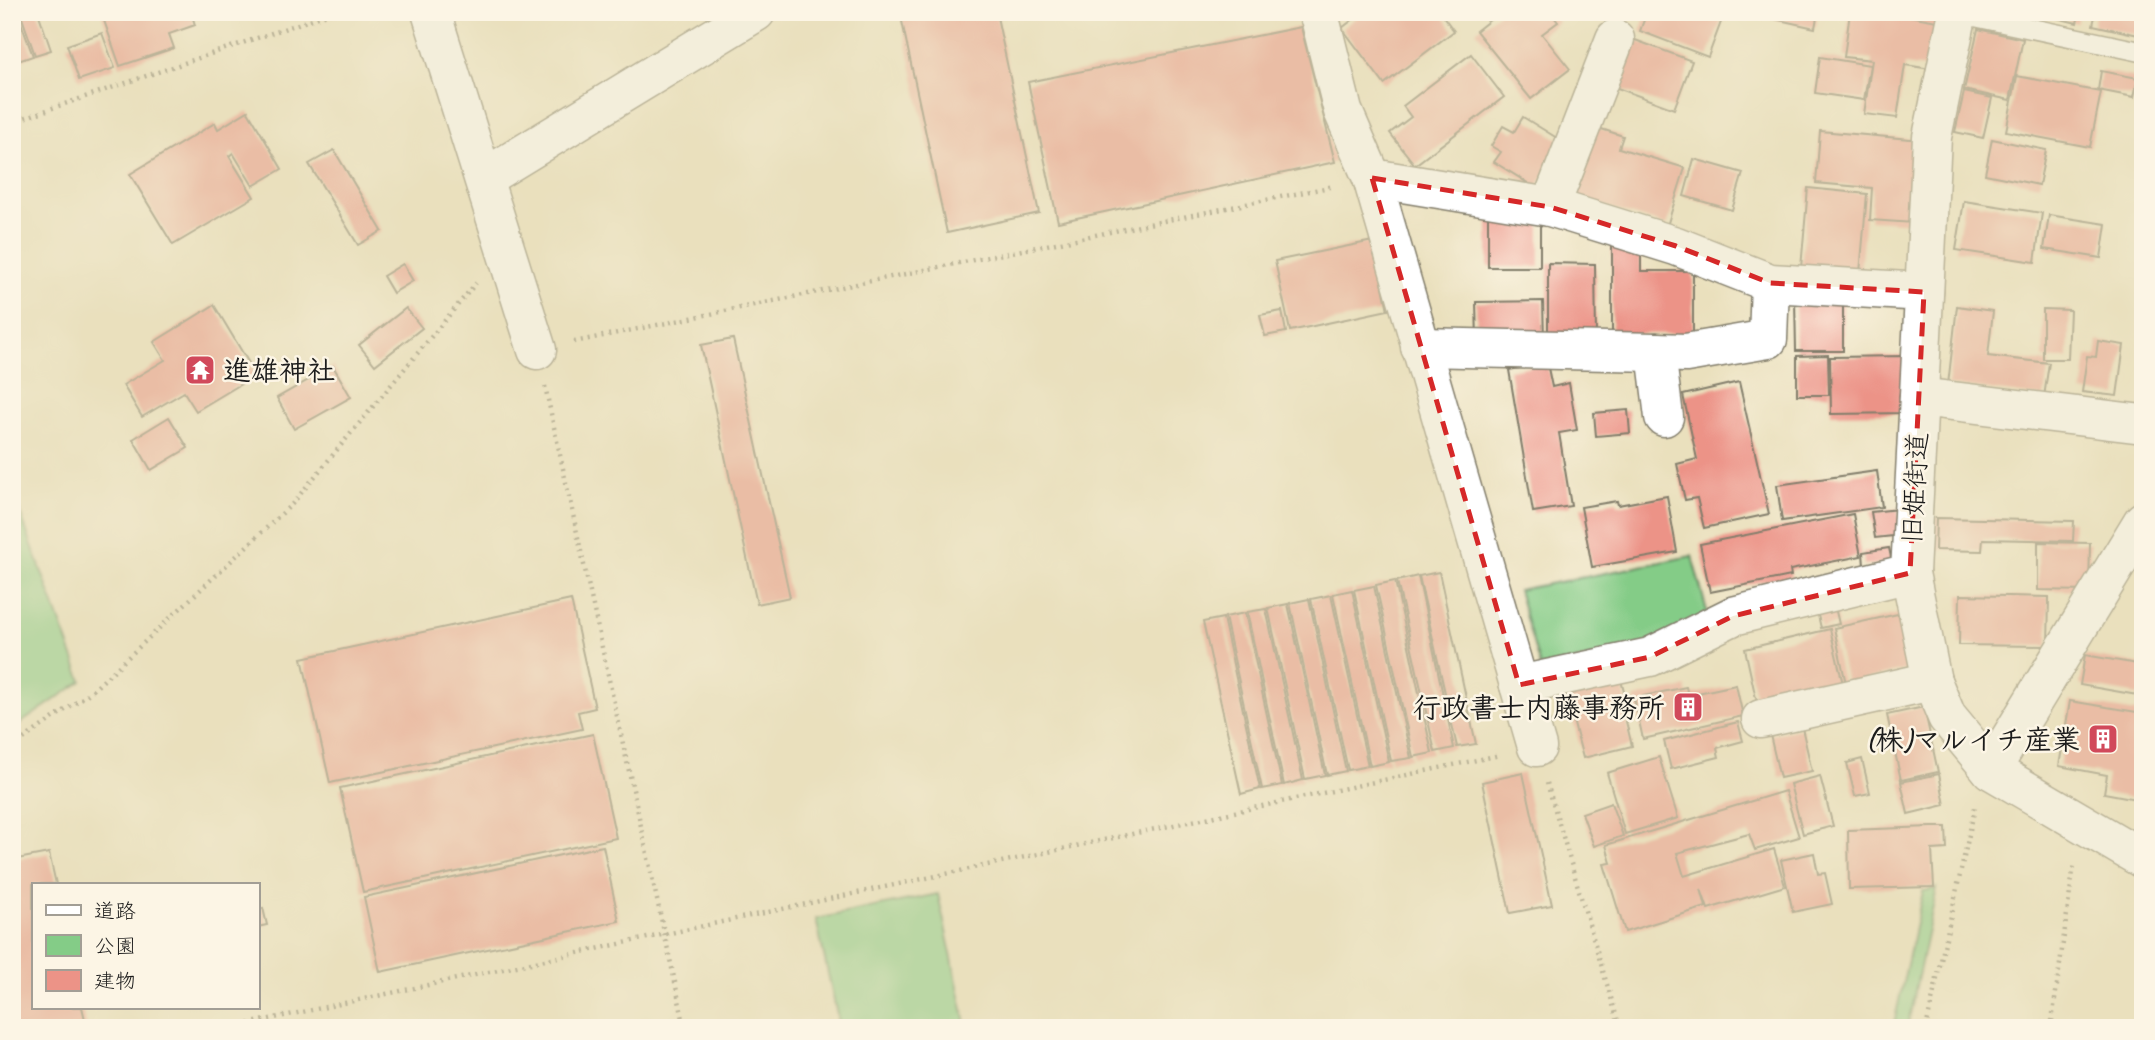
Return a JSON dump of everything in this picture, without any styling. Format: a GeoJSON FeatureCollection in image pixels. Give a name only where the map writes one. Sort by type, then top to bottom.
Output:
{"type":"FeatureCollection","features":[{"type":"Feature","properties":{"kind":"street"},"geometry":{"type":"LineString","coordinates":[[431,12],[537,350]]}},
{"type":"Feature","properties":{"kind":"street"},"geometry":{"type":"LineString","coordinates":[[484,178],[756,12]]}},
{"type":"Feature","properties":{"kind":"street","name":"旧姫街道"},"geometry":{"type":"LineString","coordinates":[[1958,13],[1932,137],[1910,573],[1932,681],[1947,717],[1991,769],[2143,859]]}},
{"type":"Feature","properties":{"kind":"street"},"geometry":{"type":"LineString","coordinates":[[1322,14],[1343,111],[1371,178],[1536,747]]}},
{"type":"Feature","properties":{"kind":"street"},"geometry":{"type":"LineString","coordinates":[[1550,207],[1615,39]]}},
{"type":"Feature","properties":{"kind":"street"},"geometry":{"type":"LineString","coordinates":[[1371,178],[1550,207],[1676,246],[1770,283],[1924,292]]}},
{"type":"Feature","properties":{"kind":"street"},"geometry":{"type":"LineString","coordinates":[[1420,346],[1686,353],[1768,339],[1770,283]]}},
{"type":"Feature","properties":{"kind":"street"},"geometry":{"type":"LineString","coordinates":[[1656,352],[1664,417]]}},
{"type":"Feature","properties":{"kind":"street"},"geometry":{"type":"LineString","coordinates":[[1919,397],[2143,424]]}},
{"type":"Feature","properties":{"kind":"street"},"geometry":{"type":"LineString","coordinates":[[1991,769],[2143,521]]}},
{"type":"Feature","properties":{"kind":"street"},"geometry":{"type":"LineString","coordinates":[[1519,685],[1650,657],[1733,616],[1910,573]]}},
{"type":"Feature","properties":{"kind":"street"},"geometry":{"type":"LineString","coordinates":[[1761,719],[1932,681]]}},
{"type":"Feature","properties":{"kind":"lane"},"geometry":{"type":"LineString","coordinates":[[1958,13],[2143,52]]}},
{"type":"Feature","properties":{"kind":"path"},"geometry":{"type":"LineString","coordinates":[[12,122],[333,12]]}},
{"type":"Feature","properties":{"kind":"path"},"geometry":{"type":"LineString","coordinates":[[685,1028],[537,350],[1371,178]]}},
{"type":"Feature","properties":{"kind":"path"},"geometry":{"type":"LineString","coordinates":[[12,747],[91,692],[292,504],[505,247]]}},
{"type":"Feature","properties":{"kind":"path"},"geometry":{"type":"LineString","coordinates":[[228,1028],[1536,747],[1620,1028]]}},
{"type":"Feature","properties":{"kind":"path"},"geometry":{"type":"LineString","coordinates":[[1926,1028],[1976,804],[1991,769]]}},
{"type":"Feature","properties":{"kind":"path"},"geometry":{"type":"LineString","coordinates":[[2051,1028],[2080,822]]}},
{"type":"Feature","properties":{"kind":"highlighted area"},"geometry":{"type":"Polygon","coordinates":[[[1372,178],[1550,207],[1676,246],[1770,283],[1924,292],[1910,573],[1733,616],[1650,657],[1519,685],[1372,178]]]}},
{"type":"Feature","properties":{"kind":"green space"},"geometry":{"type":"Polygon","coordinates":[[[12,491],[82,681],[12,729],[12,491]]]}},
{"type":"Feature","properties":{"kind":"green space"},"geometry":{"type":"Polygon","coordinates":[[[1692,556],[1708,615],[1645,647],[1540,667],[1518,590],[1692,556]]]}},
{"type":"Feature","properties":{"kind":"green space"},"geometry":{"type":"Polygon","coordinates":[[[1937,888],[1907,1028],[1893,1028],[1923,891],[1937,888]]]}},
{"type":"Feature","properties":{"kind":"green space"},"geometry":{"type":"Polygon","coordinates":[[[938,894],[967,1028],[840,1028],[816,919],[938,894]]]}},
{"type":"Feature","properties":{"kind":"building"},"geometry":{"type":"Polygon","coordinates":[[[12,12],[17,12],[33,56],[12,63],[12,12]]]}},
{"type":"Feature","properties":{"kind":"building"},"geometry":{"type":"Polygon","coordinates":[[[20,12],[38,12],[51,50],[35,55],[20,12]]]}},
{"type":"Feature","properties":{"kind":"building"},"geometry":{"type":"Polygon","coordinates":[[[101,12],[191,12],[195,25],[169,34],[174,48],[120,66],[101,12]]]}},
{"type":"Feature","properties":{"kind":"building"},"geometry":{"type":"Polygon","coordinates":[[[900,12],[996,12],[1039,213],[947,233],[900,12]]]}},
{"type":"Feature","properties":{"kind":"building"},"geometry":{"type":"Polygon","coordinates":[[[1363,12],[1440,12],[1454,31],[1384,84],[1342,28],[1363,12]]]}},
{"type":"Feature","properties":{"kind":"building"},"geometry":{"type":"Polygon","coordinates":[[[1500,12],[1550,12],[1558,22],[1542,34],[1570,69],[1531,99],[1476,31],[1500,12]]]}},
{"type":"Feature","properties":{"kind":"building"},"geometry":{"type":"Polygon","coordinates":[[[1647,12],[1724,14],[1708,57],[1640,31],[1647,12]]]}},
{"type":"Feature","properties":{"kind":"building"},"geometry":{"type":"Polygon","coordinates":[[[1772,12],[1818,12],[1815,28],[1770,18],[1772,12]]]}},
{"type":"Feature","properties":{"kind":"building"},"geometry":{"type":"Polygon","coordinates":[[[1850,12],[1887,12],[1943,22],[1937,70],[1905,65],[1897,118],[1864,114],[1872,60],[1844,57],[1850,12]]]}},
{"type":"Feature","properties":{"kind":"building"},"geometry":{"type":"Polygon","coordinates":[[[2032,12],[2080,12],[2077,23],[2032,12]]]}},
{"type":"Feature","properties":{"kind":"building"},"geometry":{"type":"Polygon","coordinates":[[[2096,12],[2143,12],[2143,36],[2093,25],[2096,12]]]}},
{"type":"Feature","properties":{"kind":"building"},"geometry":{"type":"Polygon","coordinates":[[[1301,27],[1335,162],[1058,222],[1028,82],[1301,27]]]}},
{"type":"Feature","properties":{"kind":"building"},"geometry":{"type":"Polygon","coordinates":[[[1978,29],[2023,39],[2010,100],[1964,90],[1978,29]]]}},
{"type":"Feature","properties":{"kind":"building"},"geometry":{"type":"Polygon","coordinates":[[[102,33],[115,68],[79,80],[67,45],[102,33]]]}},
{"type":"Feature","properties":{"kind":"building"},"geometry":{"type":"Polygon","coordinates":[[[1627,37],[1692,61],[1674,109],[1609,85],[1627,37]]]}},
{"type":"Feature","properties":{"kind":"building"},"geometry":{"type":"Polygon","coordinates":[[[1471,54],[1504,97],[1415,165],[1390,133],[1411,117],[1403,106],[1471,54]]]}},
{"type":"Feature","properties":{"kind":"building"},"geometry":{"type":"Polygon","coordinates":[[[1820,57],[1870,65],[1864,100],[1815,93],[1820,57]]]}},
{"type":"Feature","properties":{"kind":"building"},"geometry":{"type":"Polygon","coordinates":[[[2101,71],[2138,78],[2134,97],[2098,90],[2101,71]]]}},
{"type":"Feature","properties":{"kind":"building"},"geometry":{"type":"Polygon","coordinates":[[[2017,76],[2101,92],[2090,147],[2006,131],[2017,76]]]}},
{"type":"Feature","properties":{"kind":"building"},"geometry":{"type":"Polygon","coordinates":[[[1964,92],[1992,98],[1983,138],[1955,132],[1964,92]]]}},
{"type":"Feature","properties":{"kind":"building"},"geometry":{"type":"Polygon","coordinates":[[[248,111],[282,169],[253,186],[233,153],[229,156],[254,197],[173,245],[130,174],[215,123],[218,129],[248,111]]]}},
{"type":"Feature","properties":{"kind":"building"},"geometry":{"type":"Polygon","coordinates":[[[1523,117],[1565,143],[1536,188],[1494,162],[1501,152],[1491,146],[1503,126],[1514,132],[1523,117]]]}},
{"type":"Feature","properties":{"kind":"building"},"geometry":{"type":"Polygon","coordinates":[[[1592,126],[1623,136],[1619,148],[1685,168],[1667,226],[1570,195],[1592,126]]]}},
{"type":"Feature","properties":{"kind":"building"},"geometry":{"type":"Polygon","coordinates":[[[1820,131],[1921,140],[1914,223],[1870,220],[1872,188],[1816,183],[1820,131]]]}},
{"type":"Feature","properties":{"kind":"building"},"geometry":{"type":"Polygon","coordinates":[[[1992,139],[2046,150],[2039,185],[1985,174],[1992,139]]]}},
{"type":"Feature","properties":{"kind":"building"},"geometry":{"type":"Polygon","coordinates":[[[334,150],[382,231],[358,245],[309,164],[334,150]]]}},
{"type":"Feature","properties":{"kind":"building"},"geometry":{"type":"Polygon","coordinates":[[[1694,159],[1743,173],[1732,210],[1684,196],[1694,159]]]}},
{"type":"Feature","properties":{"kind":"building"},"geometry":{"type":"Polygon","coordinates":[[[1808,188],[1867,194],[1860,273],[1801,268],[1808,188]]]}},
{"type":"Feature","properties":{"kind":"building"},"geometry":{"type":"Polygon","coordinates":[[[1964,201],[2042,213],[2035,262],[1956,250],[1964,201]]]}},
{"type":"Feature","properties":{"kind":"building"},"geometry":{"type":"Polygon","coordinates":[[[1488,213],[1540,218],[1540,267],[1488,267],[1488,213]]]}},
{"type":"Feature","properties":{"kind":"building"},"geometry":{"type":"Polygon","coordinates":[[[2049,215],[2106,224],[2101,258],[2044,249],[2049,215]]]}},
{"type":"Feature","properties":{"kind":"building"},"geometry":{"type":"Polygon","coordinates":[[[1373,241],[1388,310],[1290,331],[1275,261],[1373,241]]]}},
{"type":"Feature","properties":{"kind":"building"},"geometry":{"type":"Polygon","coordinates":[[[1612,241],[1641,241],[1641,271],[1693,271],[1693,334],[1612,334],[1612,241]]]}},
{"type":"Feature","properties":{"kind":"building"},"geometry":{"type":"Polygon","coordinates":[[[1548,263],[1595,264],[1596,338],[1548,338],[1548,263]]]}},
{"type":"Feature","properties":{"kind":"building"},"geometry":{"type":"Polygon","coordinates":[[[403,264],[413,281],[393,293],[383,276],[403,264]]]}},
{"type":"Feature","properties":{"kind":"building"},"geometry":{"type":"Polygon","coordinates":[[[1843,297],[1843,351],[1796,351],[1795,298],[1843,297]]]}},
{"type":"Feature","properties":{"kind":"building"},"geometry":{"type":"Polygon","coordinates":[[[1543,301],[1544,340],[1477,341],[1476,302],[1543,301]]]}},
{"type":"Feature","properties":{"kind":"building"},"geometry":{"type":"Polygon","coordinates":[[[214,305],[256,375],[196,411],[184,392],[142,417],[123,385],[165,360],[154,342],[214,305]]]}},
{"type":"Feature","properties":{"kind":"building"},"geometry":{"type":"Polygon","coordinates":[[[1957,306],[1993,311],[1988,356],[2049,363],[2044,397],[1948,385],[1957,306]]]}},
{"type":"Feature","properties":{"kind":"building"},"geometry":{"type":"Polygon","coordinates":[[[406,308],[422,328],[375,365],[359,345],[406,308]]]}},
{"type":"Feature","properties":{"kind":"building"},"geometry":{"type":"Polygon","coordinates":[[[2043,309],[2070,310],[2068,359],[2043,359],[2043,309]]]}},
{"type":"Feature","properties":{"kind":"building"},"geometry":{"type":"Polygon","coordinates":[[[1282,311],[1286,332],[1265,336],[1260,315],[1282,311]]]}},
{"type":"Feature","properties":{"kind":"building"},"geometry":{"type":"Polygon","coordinates":[[[733,339],[790,597],[757,604],[701,345],[733,339]]]}},
{"type":"Feature","properties":{"kind":"building"},"geometry":{"type":"Polygon","coordinates":[[[2098,341],[2124,345],[2117,396],[2082,392],[2087,356],[2096,357],[2098,341]]]}},
{"type":"Feature","properties":{"kind":"building"},"geometry":{"type":"Polygon","coordinates":[[[1828,355],[1829,395],[1797,395],[1797,356],[1828,355]]]}},
{"type":"Feature","properties":{"kind":"building"},"geometry":{"type":"Polygon","coordinates":[[[1908,356],[1908,413],[1831,414],[1830,357],[1908,356]]]}},
{"type":"Feature","properties":{"kind":"building"},"geometry":{"type":"Polygon","coordinates":[[[1547,363],[1552,387],[1569,383],[1577,430],[1559,433],[1571,506],[1533,512],[1509,370],[1547,363]]]}},
{"type":"Feature","properties":{"kind":"building"},"geometry":{"type":"Polygon","coordinates":[[[333,366],[351,397],[294,429],[277,398],[333,366]]]}},
{"type":"Feature","properties":{"kind":"building"},"geometry":{"type":"Polygon","coordinates":[[[1739,382],[1769,514],[1704,528],[1697,498],[1685,500],[1677,464],[1697,459],[1683,395],[1739,382]]]}},
{"type":"Feature","properties":{"kind":"building"},"geometry":{"type":"Polygon","coordinates":[[[1628,410],[1630,433],[1596,436],[1594,413],[1628,410]]]}},
{"type":"Feature","properties":{"kind":"building"},"geometry":{"type":"Polygon","coordinates":[[[169,417],[188,448],[151,470],[133,439],[169,417]]]}},
{"type":"Feature","properties":{"kind":"building"},"geometry":{"type":"Polygon","coordinates":[[[1877,471],[1882,507],[1782,521],[1777,485],[1877,471]]]}},
{"type":"Feature","properties":{"kind":"building"},"geometry":{"type":"Polygon","coordinates":[[[1667,496],[1677,552],[1592,567],[1581,507],[1617,501],[1618,505],[1667,496]]]}},
{"type":"Feature","properties":{"kind":"building"},"geometry":{"type":"Polygon","coordinates":[[[1898,509],[1902,535],[1875,538],[1871,512],[1898,509]]]}},
{"type":"Feature","properties":{"kind":"building"},"geometry":{"type":"Polygon","coordinates":[[[1853,514],[1861,556],[1790,570],[1791,576],[1710,592],[1700,544],[1853,514]]]}},
{"type":"Feature","properties":{"kind":"building"},"geometry":{"type":"Polygon","coordinates":[[[1936,518],[2074,521],[2073,541],[1983,539],[1982,551],[1935,550],[1936,518]]]}},
{"type":"Feature","properties":{"kind":"building"},"geometry":{"type":"Polygon","coordinates":[[[2038,542],[2090,543],[2089,591],[2038,590],[2038,542]]]}},
{"type":"Feature","properties":{"kind":"building"},"geometry":{"type":"Polygon","coordinates":[[[1889,548],[1892,562],[1864,566],[1863,552],[1889,548]]]}},
{"type":"Feature","properties":{"kind":"building"},"geometry":{"type":"Polygon","coordinates":[[[1439,572],[1476,744],[1457,747],[1419,576],[1439,572]]]}},
{"type":"Feature","properties":{"kind":"building"},"geometry":{"type":"Polygon","coordinates":[[[1418,576],[1454,748],[1435,752],[1397,581],[1418,576]]]}},
{"type":"Feature","properties":{"kind":"building"},"geometry":{"type":"Polygon","coordinates":[[[1395,581],[1432,753],[1413,757],[1376,585],[1395,581]]]}},
{"type":"Feature","properties":{"kind":"building"},"geometry":{"type":"Polygon","coordinates":[[[1374,586],[1411,758],[1391,761],[1354,590],[1374,586]]]}},
{"type":"Feature","properties":{"kind":"building"},"geometry":{"type":"Polygon","coordinates":[[[1352,590],[1389,762],[1370,766],[1333,594],[1352,590]]]}},
{"type":"Feature","properties":{"kind":"building"},"geometry":{"type":"Polygon","coordinates":[[[1331,595],[1368,766],[1348,770],[1311,599],[1331,595]]]}},
{"type":"Feature","properties":{"kind":"building"},"geometry":{"type":"Polygon","coordinates":[[[1960,595],[2049,597],[2048,646],[1959,645],[1960,595]]]}},
{"type":"Feature","properties":{"kind":"building"},"geometry":{"type":"Polygon","coordinates":[[[1309,599],[1346,771],[1327,775],[1290,603],[1309,599]]]}},
{"type":"Feature","properties":{"kind":"building"},"geometry":{"type":"Polygon","coordinates":[[[571,600],[595,708],[578,712],[582,729],[330,783],[302,658],[571,600]]]}},
{"type":"Feature","properties":{"kind":"building"},"geometry":{"type":"Polygon","coordinates":[[[1834,603],[1839,624],[1821,628],[1816,607],[1834,603]]]}},
{"type":"Feature","properties":{"kind":"building"},"geometry":{"type":"Polygon","coordinates":[[[1288,604],[1325,775],[1305,779],[1268,608],[1288,604]]]}},
{"type":"Feature","properties":{"kind":"building"},"geometry":{"type":"Polygon","coordinates":[[[1266,609],[1303,780],[1284,785],[1247,612],[1266,609]]]}},
{"type":"Feature","properties":{"kind":"building"},"geometry":{"type":"Polygon","coordinates":[[[1907,612],[1919,667],[1846,684],[1834,628],[1907,612]]]}},
{"type":"Feature","properties":{"kind":"building"},"geometry":{"type":"Polygon","coordinates":[[[1245,613],[1282,785],[1262,789],[1225,617],[1245,613]]]}},
{"type":"Feature","properties":{"kind":"building"},"geometry":{"type":"Polygon","coordinates":[[[1223,618],[1260,789],[1241,794],[1203,622],[1223,618]]]}},
{"type":"Feature","properties":{"kind":"building"},"geometry":{"type":"Polygon","coordinates":[[[1830,629],[1843,684],[1757,703],[1745,649],[1830,629]]]}},
{"type":"Feature","properties":{"kind":"building"},"geometry":{"type":"Polygon","coordinates":[[[2085,655],[2143,665],[2143,696],[2080,685],[2085,655]]]}},
{"type":"Feature","properties":{"kind":"building"},"geometry":{"type":"Polygon","coordinates":[[[1620,676],[1628,708],[1623,709],[1632,746],[1583,758],[1565,690],[1620,676]]]}},
{"type":"Feature","properties":{"kind":"building","name":"行政書士内藤事務所"},"geometry":{"type":"Polygon","coordinates":[[[1736,685],[1743,716],[1643,739],[1634,698],[1686,687],[1688,695],[1736,685]]]}},
{"type":"Feature","properties":{"kind":"building","name":"(株)マルイチ産業"},"geometry":{"type":"Polygon","coordinates":[[[2070,701],[2143,713],[2142,800],[2104,793],[2107,775],[2059,766],[2070,701]]]}},
{"type":"Feature","properties":{"kind":"building"},"geometry":{"type":"Polygon","coordinates":[[[1924,707],[1938,772],[1901,780],[1887,715],[1924,707]]]}},
{"type":"Feature","properties":{"kind":"building"},"geometry":{"type":"Polygon","coordinates":[[[1738,722],[1743,741],[1717,748],[1719,757],[1671,769],[1664,741],[1738,722]]]}},
{"type":"Feature","properties":{"kind":"building"},"geometry":{"type":"Polygon","coordinates":[[[1802,728],[1812,771],[1780,778],[1770,735],[1802,728]]]}},
{"type":"Feature","properties":{"kind":"building"},"geometry":{"type":"Polygon","coordinates":[[[593,734],[616,838],[363,892],[340,788],[593,734]]]}},
{"type":"Feature","properties":{"kind":"building"},"geometry":{"type":"Polygon","coordinates":[[[1659,757],[1678,818],[1625,834],[1607,773],[1659,757]]]}},
{"type":"Feature","properties":{"kind":"building"},"geometry":{"type":"Polygon","coordinates":[[[1862,759],[1870,793],[1855,796],[1847,763],[1862,759]]]}},
{"type":"Feature","properties":{"kind":"building"},"geometry":{"type":"Polygon","coordinates":[[[1523,773],[1552,905],[1510,913],[1482,782],[1523,773]]]}},
{"type":"Feature","properties":{"kind":"building"},"geometry":{"type":"Polygon","coordinates":[[[1939,774],[1945,805],[1908,814],[1901,782],[1939,774]]]}},
{"type":"Feature","properties":{"kind":"building"},"geometry":{"type":"Polygon","coordinates":[[[1820,776],[1833,826],[1803,834],[1790,784],[1820,776]]]}},
{"type":"Feature","properties":{"kind":"building"},"geometry":{"type":"Polygon","coordinates":[[[1785,791],[1799,837],[1755,850],[1749,834],[1677,853],[1684,876],[1774,849],[1785,886],[1708,909],[1701,889],[1706,907],[1625,932],[1604,864],[1611,863],[1606,845],[1785,791]]]}},
{"type":"Feature","properties":{"kind":"building"},"geometry":{"type":"Polygon","coordinates":[[[1611,803],[1623,836],[1594,846],[1582,813],[1611,803]]]}},
{"type":"Feature","properties":{"kind":"building"},"geometry":{"type":"Polygon","coordinates":[[[1946,827],[1947,849],[1932,850],[1934,887],[1849,889],[1848,830],[1946,827]]]}},
{"type":"Feature","properties":{"kind":"building"},"geometry":{"type":"Polygon","coordinates":[[[603,846],[619,921],[380,972],[364,897],[603,846]]]}},
{"type":"Feature","properties":{"kind":"building"},"geometry":{"type":"Polygon","coordinates":[[[49,853],[56,883],[32,883],[32,1009],[82,1009],[87,1028],[12,1028],[12,860],[49,853]]]}},
{"type":"Feature","properties":{"kind":"building"},"geometry":{"type":"Polygon","coordinates":[[[1814,853],[1818,874],[1825,873],[1832,904],[1793,912],[1781,860],[1814,853]]]}},
{"type":"Feature","properties":{"kind":"building"},"geometry":{"type":"Polygon","coordinates":[[[263,908],[267,925],[259,927],[259,909],[263,908]]]}},
{"type":"Feature","properties":{"kind":"place","name":"進雄神社"},"geometry":{"type":"Point","coordinates":[200,370]}},
{"type":"Feature","properties":{"kind":"place","name":"行政書士内藤事務所"},"geometry":{"type":"Point","coordinates":[1688,707]}},
{"type":"Feature","properties":{"kind":"place","name":"(株)マルイチ産業"},"geometry":{"type":"Point","coordinates":[2103,739]}}]}
